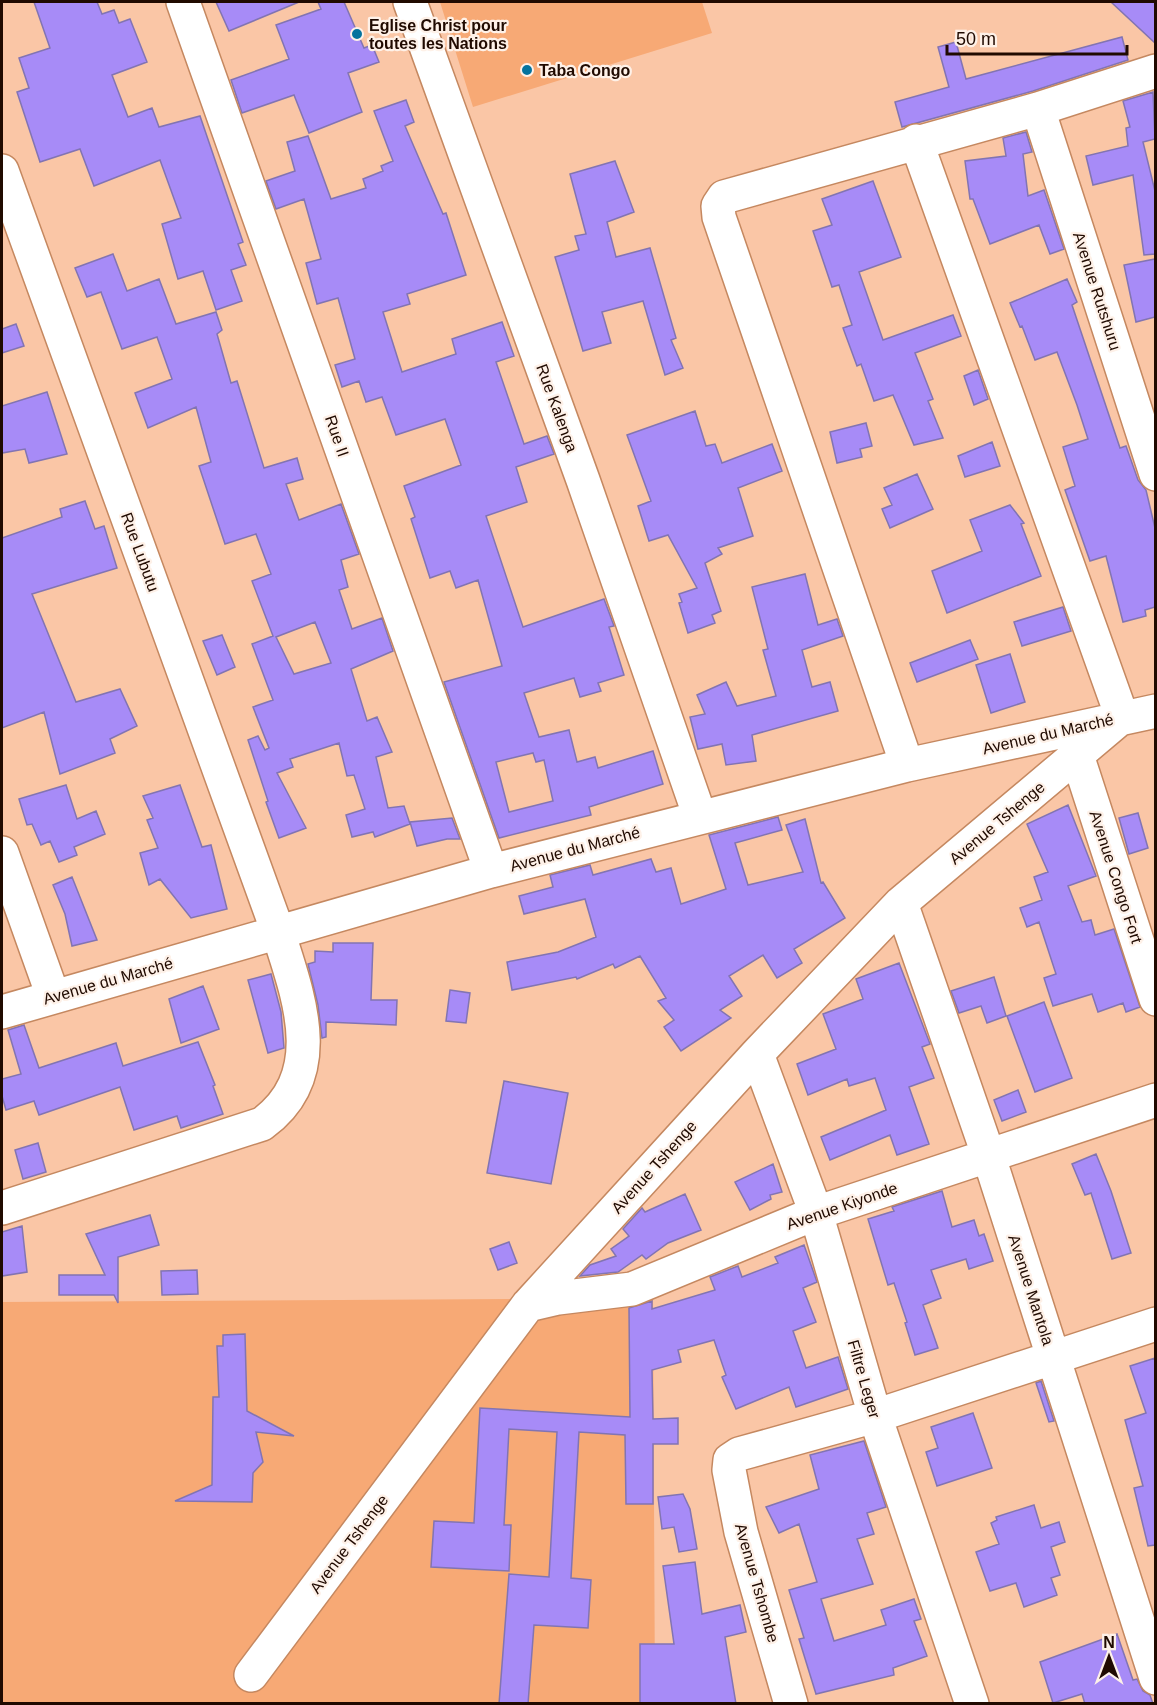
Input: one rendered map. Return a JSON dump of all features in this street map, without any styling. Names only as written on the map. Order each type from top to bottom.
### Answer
[{"type":"street","name":"Rue II","points":[[183,2],[490,871]]},
{"type":"street","name":"Rue Kalenga","points":[[410,2],[583,480],[699,817]]},
{"type":"street","points":[[907,765],[719,217],[718,206],[724,197],[915,141],[1038,109],[1155,71]]},
{"type":"street","name":"Avenue Rutshuru","points":[[1038,109],[1155,474]]},
{"type":"street","points":[[915,141],[1122,717]]},
{"type":"street","name":"Rue Lubutu","points":[[2,171],[278,932],[297,992],[305,1048],[291,1094],[280,1111],[262,1124],[2,1208]]},
{"type":"street","name":"Avenue du Marché","points":[[2,1012],[490,871],[907,765],[1155,711]]},
{"type":"street","name":"Avenue Tshenge","points":[[251,1675],[528,1305],[757,1054],[901,903],[1122,717]]},
{"type":"street","name":"Avenue Congo Fort","points":[[1077,755],[1155,999]]},
{"type":"street","points":[[2,853],[53,996]]},
{"type":"street","name":"Avenue Mantola","points":[[901,903],[988,1157],[1155,1678]]},
{"type":"street","name":"Filtre Leger","points":[[757,1054],[816,1213],[875,1416],[972,1704]]},
{"type":"street","name":"Avenue Kiyonde","points":[[528,1305],[558,1298],[632,1289],[816,1213],[1155,1100]]},
{"type":"street","points":[[875,1416],[1155,1324]]},
{"type":"street","name":"Avenue Tshombe","points":[[791,1704],[741,1532],[729,1470],[730,1460],[739,1454],[875,1416]]},
{"type":"shaded area","name":"Taba Congo","points":[[440,2],[702,2],[712,33],[473,107]]},
{"type":"shaded area","points":[[653,1298],[655,1703],[2,1703],[2,1302]]},
{"type":"building","points":[[34,2],[97,2],[102,14],[114,10],[119,23],[130,19],[147,62],[112,75],[128,117],[152,108],[159,127],[200,116],[243,242],[238,244],[246,265],[231,270],[242,301],[216,310],[203,271],[178,279],[162,224],[181,218],[160,160],[94,186],[80,149],[40,162],[17,92],[29,88],[19,58],[50,48]]},
{"type":"building","points":[[216,2],[299,2],[229,31]]},
{"type":"building","points":[[318,2],[344,2],[364,48],[372,45],[379,62],[348,73],[362,112],[309,133],[294,95],[242,113],[231,80],[289,59],[276,25],[321,9]]},
{"type":"building","points":[[1111,2],[1155,2],[1155,43]]},
{"type":"building","points":[[1122,37],[1128,60],[1033,91],[902,127],[895,102],[949,87],[938,47],[956,42],[966,79]]},
{"type":"building","points":[[1153,92],[1155,139],[1143,142],[1155,191],[1155,254],[1144,255],[1133,175],[1093,185],[1086,156],[1128,146],[1126,128],[1130,127],[1123,101]]},
{"type":"building","points":[[406,100],[414,122],[405,126],[443,214],[446,213],[466,275],[407,294],[410,304],[383,312],[402,372],[456,354],[452,339],[502,322],[514,356],[496,362],[524,444],[547,436],[554,454],[516,467],[527,502],[486,516],[523,627],[604,599],[614,626],[609,627],[624,675],[598,683],[601,691],[580,697],[574,678],[524,693],[539,737],[569,730],[577,762],[595,757],[598,768],[653,751],[663,784],[589,807],[591,815],[499,838],[444,682],[502,666],[478,580],[456,588],[450,571],[430,578],[411,519],[415,517],[404,486],[461,465],[445,419],[396,435],[382,397],[366,402],[359,381],[342,387],[335,365],[355,359],[338,298],[317,304],[306,263],[321,259],[304,199],[276,209],[266,181],[295,171],[287,142],[308,136],[331,199],[366,188],[363,179],[383,171],[381,166],[393,161],[374,111]],"holes":[[[533,753],[536,762],[544,760],[553,801],[509,812],[496,762]]]},
{"type":"building","points":[[1026,132],[1032,152],[1023,154],[1028,196],[1044,190],[1064,249],[1050,254],[1039,225],[990,244],[973,199],[970,199],[965,161],[1006,156],[1003,138]]},
{"type":"building","points":[[615,161],[634,212],[607,222],[616,257],[650,248],[676,338],[671,340],[683,368],[665,375],[643,301],[602,312],[611,343],[583,351],[555,257],[579,250],[575,236],[586,234],[570,174]]},
{"type":"building","points":[[873,181],[901,257],[859,272],[883,340],[953,315],[961,336],[915,353],[933,399],[928,401],[943,438],[914,445],[893,395],[874,401],[861,364],[857,366],[843,328],[852,325],[839,285],[832,287],[813,231],[832,225],[822,199]]},
{"type":"building","points":[[113,254],[127,291],[159,279],[176,324],[216,312],[222,330],[217,334],[231,383],[237,381],[264,468],[297,458],[303,479],[286,484],[299,520],[341,504],[359,554],[341,560],[348,587],[339,590],[352,629],[382,618],[393,651],[351,669],[367,721],[377,717],[392,752],[376,757],[388,808],[404,806],[410,824],[375,837],[373,832],[352,837],[346,815],[365,809],[354,775],[347,776],[339,743],[290,759],[293,767],[277,773],[306,828],[279,838],[248,740],[258,736],[265,750],[269,748],[253,707],[273,700],[252,644],[273,636],[252,581],[271,574],[256,534],[225,544],[199,466],[211,462],[196,407],[148,428],[135,393],[172,379],[157,337],[122,349],[101,292],[87,297],[75,268]],"holes":[[[315,622],[331,663],[294,674],[276,637]]]},
{"type":"building","points":[[1155,259],[1155,317],[1136,322],[1124,265]]},
{"type":"building","points":[[1067,279],[1077,302],[1072,305],[1120,448],[1126,446],[1138,480],[1146,490],[1155,528],[1155,607],[1145,610],[1146,616],[1123,622],[1106,556],[1090,561],[1065,490],[1075,486],[1063,447],[1088,439],[1077,405],[1057,352],[1035,360],[1010,303]]},
{"type":"building","points":[[16,324],[24,346],[2,353],[2,329]]},
{"type":"building","points":[[978,370],[988,399],[974,405],[964,376]]},
{"type":"building","points":[[47,392],[67,454],[29,463],[25,449],[2,453],[2,406]]},
{"type":"building","points":[[695,411],[706,446],[715,444],[722,463],[772,444],[782,471],[738,488],[753,536],[718,548],[722,554],[705,563],[721,611],[712,615],[715,623],[688,633],[679,603],[682,602],[679,594],[697,588],[668,535],[649,541],[638,506],[651,501],[627,435]]},
{"type":"building","points":[[866,423],[872,446],[860,449],[862,457],[837,463],[830,432]]},
{"type":"building","points":[[992,442],[1000,466],[965,477],[958,456]]},
{"type":"building","points":[[917,474],[933,509],[890,528],[882,509],[892,505],[884,488]]},
{"type":"building","points":[[85,501],[95,529],[104,526],[117,568],[32,594],[76,702],[120,689],[137,726],[110,739],[115,753],[60,774],[44,712],[2,728],[2,538],[62,517],[60,509]]},
{"type":"building","points":[[1010,505],[1024,523],[1021,524],[1041,576],[947,613],[932,571],[982,551],[970,520]]},
{"type":"building","points":[[805,574],[818,625],[837,619],[843,636],[802,650],[812,687],[830,682],[838,711],[752,735],[756,761],[726,765],[722,744],[698,749],[690,717],[705,714],[697,695],[726,682],[737,706],[776,696],[763,650],[768,649],[752,587]]},
{"type":"building","points":[[1063,607],[1071,631],[1022,646],[1014,622]]},
{"type":"building","points":[[222,635],[235,667],[217,675],[203,641]]},
{"type":"building","points":[[970,640],[978,659],[917,682],[910,663]]},
{"type":"building","points":[[1010,654],[1025,702],[991,713],[976,665]]},
{"type":"building","points":[[66,785],[77,819],[96,811],[105,834],[74,847],[77,855],[59,862],[50,841],[41,845],[32,824],[27,825],[19,799]]},
{"type":"building","points":[[180,785],[202,847],[211,845],[227,909],[191,918],[160,879],[149,885],[140,853],[158,848],[147,820],[153,818],[143,796]]},
{"type":"building","points":[[1068,805],[1096,876],[1068,886],[1082,922],[1091,920],[1095,935],[1114,929],[1140,1007],[1126,1012],[1123,1003],[1098,1012],[1092,994],[1053,1006],[1044,978],[1056,974],[1039,922],[1027,927],[1020,908],[1042,900],[1034,877],[1048,872],[1027,824]]},
{"type":"building","points":[[1138,813],[1148,848],[1129,854],[1119,818]]},
{"type":"building","points":[[778,817],[782,830],[735,843],[748,885],[803,872],[786,825],[805,819],[821,883],[823,882],[845,918],[794,949],[802,963],[777,978],[763,955],[729,976],[742,996],[720,1010],[731,1018],[681,1051],[664,1027],[674,1020],[658,1001],[666,998],[640,956],[615,968],[613,964],[577,979],[576,977],[512,990],[507,962],[558,952],[596,937],[585,899],[524,914],[519,896],[553,887],[550,875],[590,865],[593,875],[651,859],[656,872],[671,868],[681,904],[726,889],[709,835]]},
{"type":"building","points":[[452,818],[460,839],[447,839],[417,846],[410,822]]},
{"type":"building","points":[[72,877],[97,940],[72,946],[65,914],[53,885]]},
{"type":"building","points":[[333,943],[373,943],[371,1000],[397,1000],[396,1025],[326,1022],[326,1037],[322,1038],[318,1005],[308,964],[315,962],[315,951],[333,952]]},
{"type":"building","points":[[899,963],[930,1044],[922,1047],[934,1078],[909,1087],[929,1144],[897,1155],[890,1135],[830,1160],[821,1137],[886,1110],[875,1078],[849,1086],[847,1079],[808,1095],[797,1064],[836,1049],[823,1014],[863,999],[856,979]]},
{"type":"building","points":[[271,974],[281,1012],[284,1048],[268,1053],[248,980]]},
{"type":"building","points":[[994,977],[1006,1016],[987,1023],[981,1006],[959,1013],[951,991]]},
{"type":"building","points":[[203,986],[219,1029],[181,1043],[169,999]]},
{"type":"building","points":[[450,990],[470,993],[466,1023],[446,1021]]},
{"type":"building","points":[[1044,1002],[1072,1078],[1035,1092],[1007,1016]]},
{"type":"building","points":[[24,1025],[39,1068],[116,1043],[123,1066],[198,1042],[215,1085],[213,1086],[223,1114],[181,1128],[177,1116],[134,1130],[120,1087],[39,1115],[34,1101],[6,1110],[2,1096],[2,1079],[21,1074],[8,1030]]},
{"type":"building","points":[[504,1081],[568,1093],[551,1184],[487,1173]]},
{"type":"building","points":[[1018,1090],[1026,1112],[1002,1121],[994,1100]]},
{"type":"building","points":[[38,1143],[46,1172],[23,1179],[15,1150]]},
{"type":"building","points":[[1096,1154],[1111,1191],[1131,1253],[1112,1259],[1091,1193],[1085,1195],[1072,1164]]},
{"type":"building","points":[[773,1164],[782,1192],[770,1195],[771,1199],[750,1210],[735,1182]]},
{"type":"building","points":[[942,1191],[952,1227],[974,1220],[979,1236],[984,1234],[993,1261],[969,1269],[966,1259],[931,1270],[941,1298],[923,1305],[938,1348],[915,1355],[894,1283],[888,1285],[868,1219],[894,1211],[892,1207]]},
{"type":"building","points":[[685,1194],[701,1230],[668,1243],[646,1259],[642,1255],[618,1272],[580,1276],[590,1265],[616,1256],[611,1249],[629,1236],[623,1229],[642,1208],[645,1212]]},
{"type":"building","points":[[150,1215],[159,1245],[118,1257],[118,1303],[114,1295],[59,1295],[59,1275],[105,1275],[86,1234]]},
{"type":"building","points":[[22,1226],[27,1272],[2,1276],[2,1232]]},
{"type":"building","points":[[509,1242],[517,1263],[498,1270],[490,1249]]},
{"type":"building","points":[[804,1245],[817,1282],[803,1288],[816,1322],[793,1331],[806,1368],[838,1357],[848,1389],[796,1407],[789,1387],[736,1409],[722,1377],[726,1375],[714,1340],[678,1350],[681,1362],[652,1370],[653,1419],[678,1418],[678,1444],[653,1444],[653,1504],[626,1504],[625,1435],[579,1432],[571,1578],[591,1580],[588,1628],[534,1625],[528,1704],[499,1704],[509,1574],[549,1577],[557,1432],[509,1429],[504,1525],[511,1525],[509,1571],[431,1567],[434,1521],[474,1523],[480,1408],[630,1417],[629,1308],[652,1301],[652,1309],[715,1290],[710,1277],[738,1266],[742,1277],[778,1263],[775,1257]]},
{"type":"building","points":[[197,1270],[198,1294],[162,1295],[161,1271]]},
{"type":"building","points":[[245,1334],[247,1411],[294,1436],[256,1432],[263,1462],[253,1473],[252,1502],[175,1501],[212,1485],[213,1397],[219,1397],[217,1346],[223,1346],[223,1335]]},
{"type":"building","points":[[1155,1358],[1155,1545],[1148,1546],[1134,1488],[1143,1486],[1125,1420],[1146,1413],[1130,1366]]},
{"type":"building","points":[[1041,1381],[1054,1421],[1049,1422],[1036,1383]]},
{"type":"building","points":[[973,1413],[992,1468],[937,1486],[926,1452],[938,1448],[931,1427]]},
{"type":"building","points":[[864,1441],[886,1507],[867,1513],[874,1534],[857,1539],[873,1584],[821,1599],[834,1641],[886,1625],[881,1610],[914,1599],[921,1619],[914,1621],[927,1656],[893,1668],[894,1675],[816,1694],[799,1639],[804,1638],[789,1590],[817,1582],[799,1524],[779,1533],[766,1507],[819,1489],[810,1455]]},
{"type":"building","points":[[683,1494],[690,1509],[697,1549],[679,1552],[674,1527],[662,1529],[658,1497]]},
{"type":"building","points":[[1034,1505],[1041,1528],[1059,1522],[1065,1542],[1051,1547],[1060,1575],[1051,1578],[1057,1595],[1024,1607],[1016,1583],[990,1591],[976,1552],[999,1544],[991,1523],[997,1520],[996,1517]]},
{"type":"building","points":[[695,1562],[702,1614],[740,1605],[746,1632],[725,1637],[736,1704],[640,1704],[640,1644],[674,1644],[663,1566]]},
{"type":"building","points":[[1117,1634],[1133,1680],[1137,1679],[1143,1691],[1150,1695],[1153,1704],[1085,1704],[1082,1694],[1053,1703],[1040,1662]]},
{"type":"place","name":"Eglise Christ pour toutes les Nations","points":[[357,34]]},
{"type":"place","name":"Taba Congo","points":[[527,70]]}]
